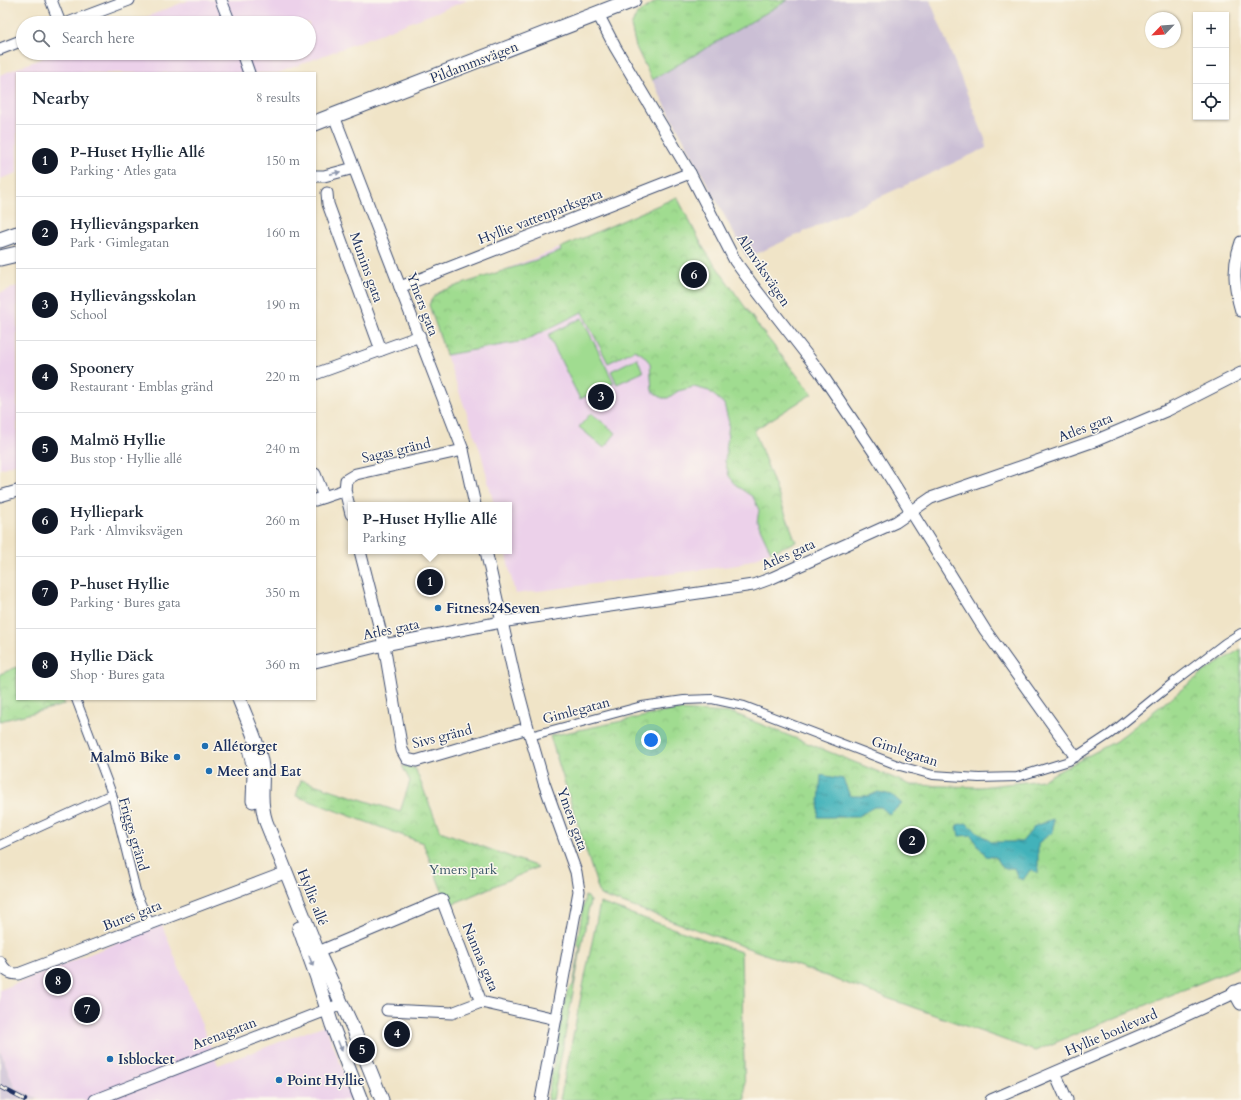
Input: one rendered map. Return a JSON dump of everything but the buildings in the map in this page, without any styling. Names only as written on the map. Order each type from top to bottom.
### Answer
[{"type":"main road","name":"Pildammsvägen","points":[[316,123],[633,0]]},
{"type":"main road","points":[[0,240],[16,234]]},
{"type":"main road","points":[[0,258],[16,254]]},
{"type":"street","points":[[51,0],[57,16]]},
{"type":"street","points":[[87,16],[129,0]]},
{"type":"street","points":[[221,0],[227,16]]},
{"type":"street","name":"Almviksvägen","points":[[598,14],[615,47],[690,173],[735,261],[820,372],[912,511],[985,630],[1075,756]]},
{"type":"street","points":[[0,49],[16,43]]},
{"type":"street","points":[[244,60],[249,72]]},
{"type":"street","name":"Ymers gata","points":[[334,116],[463,450],[475,502]]},
{"type":"street","points":[[316,176],[324,176],[354,168]]},
{"type":"street","name":"Hyllie vattenparksgata","points":[[400,287],[690,173]]},
{"type":"street","name":"Munins gata","points":[[327,193],[328,204],[381,350]]},
{"type":"street","points":[[1241,242],[1236,258],[1234,278],[1241,311]]},
{"type":"street","points":[[316,374],[420,336]]},
{"type":"street","name":"Atles gata","points":[[316,662],[384,645],[501,622],[753,585],[772,578],[896,522],[931,498],[1097,440],[1168,410],[1241,373]]},
{"type":"street","name":"Sagas gränd","points":[[345,490],[346,480],[356,474],[463,450]]},
{"type":"street","points":[[316,480],[319,499],[345,490],[348,502]]},
{"type":"street","points":[[0,496],[16,492]]},
{"type":"street","points":[[361,554],[384,645]]},
{"type":"street","name":"Ymers gata","points":[[487,554],[501,622],[529,732],[544,783],[576,872],[579,891],[541,1100]]},
{"type":"street","name":"Gimlegatan","points":[[529,732],[642,706],[684,700],[712,699],[744,706],[900,766],[933,775],[979,778],[1017,777],[1069,761],[1110,734],[1174,682],[1225,643],[1241,633]]},
{"type":"street","name":"Sivs gränd","points":[[384,645],[402,750],[407,759],[416,760],[529,732]]},
{"type":"street","points":[[76,700],[112,794]]},
{"type":"street","name":"Hyllie allé","points":[[230,700],[252,760],[254,774],[254,810],[287,894],[332,1025],[361,1100]]},
{"type":"street","name":"Hyllie allé","points":[[239,700],[258,748],[262,766],[262,808],[266,822],[318,952],[362,1050],[382,1100]]},
{"type":"street","name":"Friggs gränd","points":[[0,845],[112,794],[137,895],[150,924]]},
{"type":"street","name":"Bures gata","points":[[0,962],[6,971],[11,974],[18,974],[279,875]]},
{"type":"street","name":"Nannas gata","points":[[318,952],[442,900],[481,1002],[556,1019]]},
{"type":"street","name":"Hyllie boulevard","points":[[991,1100],[1239,995]]},
{"type":"street","points":[[387,1010],[452,1013],[481,1002]]},
{"type":"street","name":"Arenagatan","points":[[96,1100],[342,1004]]},
{"type":"street","points":[[1055,1073],[1067,1100]]},
{"type":"shaded area","points":[[189,0],[468,0],[316,58],[316,16],[149,16]]},
{"type":"shaded area","points":[[788,0],[930,0],[985,139],[986,148],[747,258],[652,80]]},
{"type":"shaded area","points":[[38,60],[312,60],[281,72],[16,72],[16,173],[0,179],[0,75]]},
{"type":"shaded area","points":[[560,248],[578,282],[729,364],[796,542],[738,565],[515,594],[506,554],[512,554],[512,502],[493,502],[481,453],[436,327],[437,296]]},
{"type":"shaded area","points":[[16,286],[16,463],[0,469],[0,293]]},
{"type":"shaded area","points":[[162,925],[218,1065],[325,1025],[355,1100],[38,1100],[40,1099],[15,1088],[0,1050],[0,990]]},
{"type":"shaded area","points":[[0,1050],[15,1088],[40,1099],[0,1100]]},
{"type":"green space","points":[[658,0],[788,0],[652,80],[636,47],[631,26],[637,14]]},
{"type":"green space","points":[[677,197],[704,249],[762,331],[812,394],[754,430],[796,542],[771,552],[757,522],[759,510],[753,497],[738,487],[729,476],[725,461],[729,423],[724,404],[709,391],[694,387],[678,391],[668,398],[662,398],[652,391],[650,363],[643,355],[635,350],[608,363],[582,312],[524,341],[446,355],[429,305],[435,296],[444,290],[561,251],[560,248]]},
{"type":"green space","points":[[582,318],[614,383],[580,399],[548,335]]},
{"type":"green space","points":[[637,358],[643,372],[617,384],[611,371]]},
{"type":"green space","points":[[591,413],[616,433],[604,448],[579,427]]},
{"type":"green space","points":[[1241,649],[1241,966],[1035,1051],[600,895],[550,736],[675,710],[733,713],[911,785],[980,787],[1042,780],[1116,741],[1205,671]]},
{"type":"green space","points":[[16,667],[16,700],[62,700],[64,705],[0,721],[0,674]]},
{"type":"green space","name":"Ymers park","points":[[402,766],[415,768],[440,831],[538,867],[448,906],[423,843],[296,796],[301,780],[400,812],[410,781]]},
{"type":"green space","points":[[585,896],[588,897],[590,901],[553,1100],[547,1100],[567,991],[573,985],[580,949],[577,942]]},
{"type":"green space","points":[[600,903],[741,952],[745,1100],[560,1100]]},
{"type":"water","points":[[821,775],[843,779],[850,796],[869,796],[878,792],[892,795],[902,804],[889,814],[881,807],[874,807],[856,817],[818,817]]},
{"type":"water","points":[[1053,819],[1053,832],[1038,843],[1038,873],[1030,870],[1023,880],[1018,878],[1014,868],[1003,868],[996,857],[986,856],[971,835],[959,836],[957,825],[966,823],[991,842],[1022,842],[1035,826]]},
{"type":"railway","points":[[0,1087],[25,1100]]},
{"type":"place","name":"Hylliepark","points":[[694,275]]},
{"type":"place","name":"Hyllievångsskolan","points":[[601,397]]},
{"type":"place","name":"P-Huset Hyllie Allé","points":[[430,582]]},
{"type":"place","name":"Fitness24Seven","points":[[438,608]]},
{"type":"place","name":"Allétorget","points":[[205,746]]},
{"type":"place","name":"Malmö Bike","points":[[177,757]]},
{"type":"place","name":"Meet and Eat","points":[[209,771]]},
{"type":"place","name":"Hyllievångsparken","points":[[912,841]]},
{"type":"place","name":"Hyllie Däck","points":[[58,981]]},
{"type":"place","name":"P-huset Hyllie","points":[[87,1010]]},
{"type":"place","name":"Spoonery","points":[[397,1034]]},
{"type":"place","name":"Malmö Hyllie","points":[[362,1050]]},
{"type":"place","name":"Isblocket","points":[[110,1059]]},
{"type":"place","name":"Point Hyllie","points":[[279,1080]]}]
